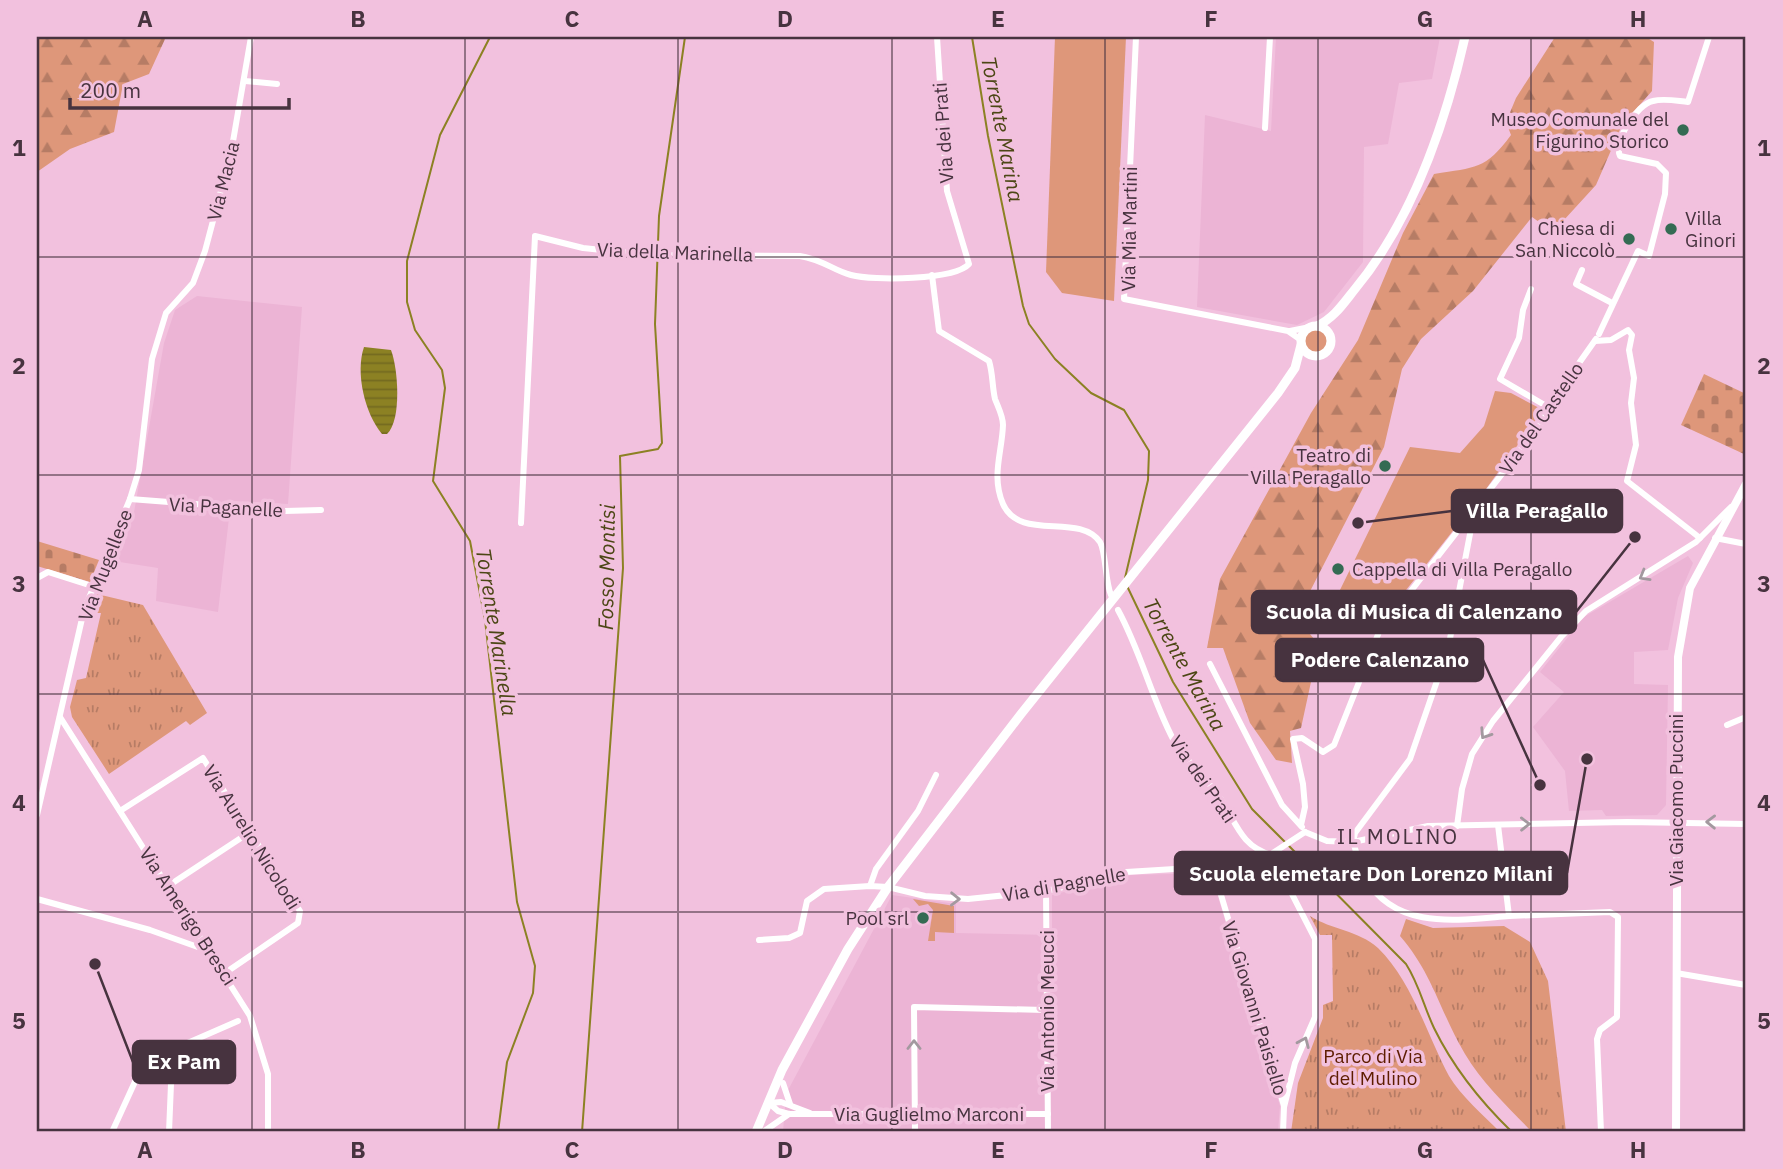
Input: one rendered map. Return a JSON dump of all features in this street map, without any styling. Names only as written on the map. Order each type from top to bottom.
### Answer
[{"type":"main road","points":[[1295,368],[1303,332],[1333,316],[1370,271],[1418,183],[1440,128],[1465,37]]},
{"type":"main road","points":[[762,1132],[797,1045],[848,949],[888,887],[1295,368],[1326,352],[1333,316]]},
{"type":"main road","points":[[1314,327],[1325,330],[1330,337]]},
{"type":"main road","points":[[1301,343],[1306,353],[1314,356]]},
{"type":"main road","points":[[757,1132],[783,1083],[797,1045]]},
{"type":"street","name":"Via Macia","points":[[166,313],[193,283],[205,251],[231,153],[251,37]]},
{"type":"street","name":"Via dei Prati","points":[[932,275],[963,271],[969,264],[947,191],[937,37]]},
{"type":"street","name":"Via Mia Martini","points":[[1136,37],[1124,299],[1288,331],[1314,327]]},
{"type":"street","points":[[1265,128],[1270,37]]},
{"type":"street","name":"Via del Castello","points":[[1353,842],[1355,833],[1410,759],[1448,649],[1474,511],[1540,425],[1548,407],[1597,338],[1612,303],[1621,292],[1637,251],[1649,256],[1665,194],[1666,173],[1657,164],[1620,156],[1619,145],[1638,110],[1646,103],[1661,100],[1688,102],[1709,37]]},
{"type":"street","points":[[245,80],[277,84]]},
{"type":"street","name":"Via della Marinella","points":[[521,523],[535,236],[583,248],[649,255],[800,256],[823,260],[842,272],[861,277],[932,275]]},
{"type":"street","points":[[1582,270],[1576,284],[1612,303]]},
{"type":"street","points":[[932,275],[939,331],[989,361],[995,397],[1003,421],[996,460],[1003,505],[1010,514],[1025,523],[1082,531],[1094,536],[1102,547],[1105,579],[1111,595]]},
{"type":"street","points":[[1531,289],[1523,310],[1519,338],[1500,379],[1548,407]]},
{"type":"street","name":"Via Mugellese","points":[[37,816],[92,586],[130,499],[139,470],[152,359],[166,313]]},
{"type":"street","points":[[1597,338],[1611,340],[1628,330],[1632,335],[1629,350],[1634,378],[1631,403],[1636,445],[1627,481],[1700,538]]},
{"type":"street","name":"Via Mia Martini","points":[[1288,331],[1301,343]]},
{"type":"street","name":"Via Giacomo Puccini","points":[[1676,1132],[1679,646],[1690,588],[1731,507],[1746,484]]},
{"type":"street","name":"Via Paganelle","points":[[130,499],[285,511],[321,510]]},
{"type":"street","points":[[1457,826],[1462,789],[1472,754],[1493,721],[1561,637],[1586,611],[1668,562],[1700,538],[1731,507]]},
{"type":"street","points":[[1302,831],[1305,807],[1303,784],[1293,739],[1302,738],[1323,752],[1334,745],[1379,632],[1474,511]]},
{"type":"street","points":[[1715,538],[1746,544]]},
{"type":"street","points":[[37,578],[48,572],[92,586]]},
{"type":"street","name":"Via dei Prati","points":[[1118,610],[1140,653],[1160,714],[1174,743],[1219,796],[1245,842],[1257,851],[1274,853]]},
{"type":"street","points":[[1210,664],[1283,805],[1302,831],[1327,841],[1353,842],[1428,826],[1676,822],[1746,824]]},
{"type":"street","points":[[1727,725],[1746,717],[1746,705]]},
{"type":"street","name":"Via Amerigo Bresci","points":[[60,718],[250,1016],[263,1054],[269,1089],[268,1132]]},
{"type":"street","name":"Via Aurelio Nicolodi","points":[[120,811],[203,758],[300,911],[301,918],[298,923],[225,973]]},
{"type":"street","points":[[870,886],[876,869],[918,811],[936,775]]},
{"type":"street","points":[[1498,825],[1509,916]]},
{"type":"street","name":"Via di Pagnelle","points":[[759,940],[789,938],[800,933],[807,901],[824,889],[888,887],[925,897],[955,900],[1046,891],[1126,872],[1256,864],[1302,831]]},
{"type":"street","points":[[168,886],[250,832]]},
{"type":"street","points":[[1353,842],[1366,878],[1385,900],[1407,915],[1439,921],[1610,912],[1618,917],[1617,1017],[1600,1030],[1597,1039],[1601,1132]]},
{"type":"street","points":[[1274,853],[1315,939],[1315,1017],[1295,1063],[1284,1107],[1283,1132]]},
{"type":"street","name":"Via Giovanni Paisiello","points":[[1213,868],[1284,1107]]},
{"type":"street","name":"Via Antonio Meucci","points":[[1046,891],[1048,1132]]},
{"type":"street","points":[[37,899],[150,930],[210,951]]},
{"type":"street","points":[[1676,973],[1746,985]]},
{"type":"street","points":[[915,1132],[914,1007],[1045,1010]]},
{"type":"street","points":[[112,1132],[144,1062],[238,1021]]},
{"type":"street","points":[[162,1055],[171,1084],[169,1132]]},
{"type":"street","points":[[783,1083],[792,1106]]},
{"type":"street","name":"Via Guglielmo Marconi","points":[[772,1104],[792,1106],[810,1113]]},
{"type":"street","name":"Via Guglielmo Marconi","points":[[772,1104],[789,1114],[1048,1114]]},
{"type":"street","points":[[762,1132],[789,1114]]},
{"type":"shaded area","points":[[1276,37],[1440,37],[1432,79],[1399,83],[1388,144],[1364,147],[1363,262],[1324,312],[1297,325],[1197,307],[1205,115],[1271,131]]},
{"type":"shaded area","points":[[197,296],[302,307],[288,504],[231,501],[218,612],[156,601],[158,568],[107,560],[133,518],[164,343],[175,310]]},
{"type":"shaded area","points":[[364,347],[391,350],[397,381],[397,406],[392,427],[387,434],[382,434],[376,426],[366,405],[361,381],[361,357]]},
{"type":"shaded area","points":[[1688,556],[1693,563],[1678,598],[1668,650],[1634,652],[1634,684],[1668,685],[1666,805],[1657,815],[1606,816],[1602,810],[1569,811],[1565,771],[1533,727],[1564,692],[1540,672],[1584,617]]},
{"type":"shaded area","points":[[1211,873],[1280,1106],[1278,1132],[783,1132],[786,1094],[892,895],[956,904],[956,933],[1052,935],[1052,895],[1131,875]]},
{"type":"green space","points":[[37,37],[166,37],[149,74],[123,84],[114,132],[70,149],[37,172]]},
{"type":"green space","points":[[1055,37],[1126,37],[1114,301],[1062,293],[1046,272]]},
{"type":"green space","points":[[1555,37],[1646,37],[1654,42],[1652,91],[1622,125],[1596,185],[1553,232],[1532,217],[1473,291],[1421,339],[1402,369],[1384,447],[1303,605],[1305,628],[1319,645],[1301,728],[1290,731],[1292,763],[1276,760],[1250,723],[1223,648],[1207,648],[1220,579],[1311,413],[1358,340],[1403,233],[1434,174],[1478,165],[1502,146],[1511,135],[1506,122],[1516,98]]},
{"type":"green space","points":[[1316,329],[1324,333],[1328,341],[1324,349],[1316,353],[1308,349],[1304,341],[1308,333]]},
{"type":"green space","points":[[1704,374],[1746,394],[1744,454],[1681,425]]},
{"type":"green space","points":[[1495,391],[1511,393],[1543,410],[1486,489],[1380,623],[1359,623],[1342,613],[1339,592],[1410,447],[1460,453],[1484,426]]},
{"type":"green space","points":[[37,541],[99,560],[90,582],[37,566]]},
{"type":"green space","points":[[97,594],[143,605],[207,713],[190,725],[186,721],[109,774],[72,717],[70,707],[77,680],[86,678],[101,613],[93,613]]},
{"type":"green space","points":[[913,899],[954,906],[954,933],[935,932],[935,941],[928,941],[933,910],[928,904],[919,906]]},
{"type":"green space","name":"Parco di Via del Mulino","points":[[1310,916],[1362,937],[1390,961],[1410,992],[1449,1076],[1466,1098],[1500,1132],[1291,1132],[1298,1083],[1323,1018],[1323,1005],[1333,1001],[1332,935],[1320,935]]},
{"type":"green space","points":[[1406,919],[1433,928],[1504,926],[1530,942],[1548,981],[1566,1132],[1532,1132],[1479,1075],[1456,1038],[1421,965],[1400,936]]},
{"type":"waterway","name":"Torrente Marinella","points":[[490,37],[440,135],[407,261],[407,302],[415,330],[442,370],[445,388],[433,481],[470,541],[485,620],[517,902],[535,966],[533,993],[507,1062],[498,1132]]},
{"type":"waterway","name":"Fosso Montisi","points":[[582,1132],[623,568],[620,456],[658,449],[662,443],[655,324],[659,216],[685,37]]},
{"type":"waterway","name":"Torrente Marina","points":[[972,37],[988,136],[1029,324],[1055,359],[1091,393],[1124,410],[1149,451],[1148,480],[1125,578]]},
{"type":"waterway","name":"Torrente Marina","points":[[1127,586],[1173,682],[1252,809],[1285,842]]},
{"type":"waterway","name":"Torrente Marina","points":[[1289,846],[1406,964],[1450,1057],[1479,1096],[1512,1132]]},
{"type":"place","name":"Museo Comunale del Figurino Storico","points":[[1683,130]]},
{"type":"place","name":"Villa Ginori","points":[[1671,229]]},
{"type":"place","name":"Chiesa di San Niccolò","points":[[1629,239]]},
{"type":"place","name":"Teatro di Villa Peragallo","points":[[1385,466]]},
{"type":"place","name":"Villa Peragallo","points":[[1358,523]]},
{"type":"place","name":"Scuola di Musica di Calenzano","points":[[1635,537]]},
{"type":"place","name":"Cappella di Villa Peragallo","points":[[1338,569]]},
{"type":"place","name":"Scuola elemetare Don Lorenzo Milani","points":[[1587,759]]},
{"type":"place","name":"Podere Calenzano","points":[[1540,785]]},
{"type":"place","name":"Pool srl","points":[[923,918]]},
{"type":"place","name":"Ex Pam","points":[[95,964]]},
{"type":"district","name":"IL MOLINO","points":[[1398,836]]}]
